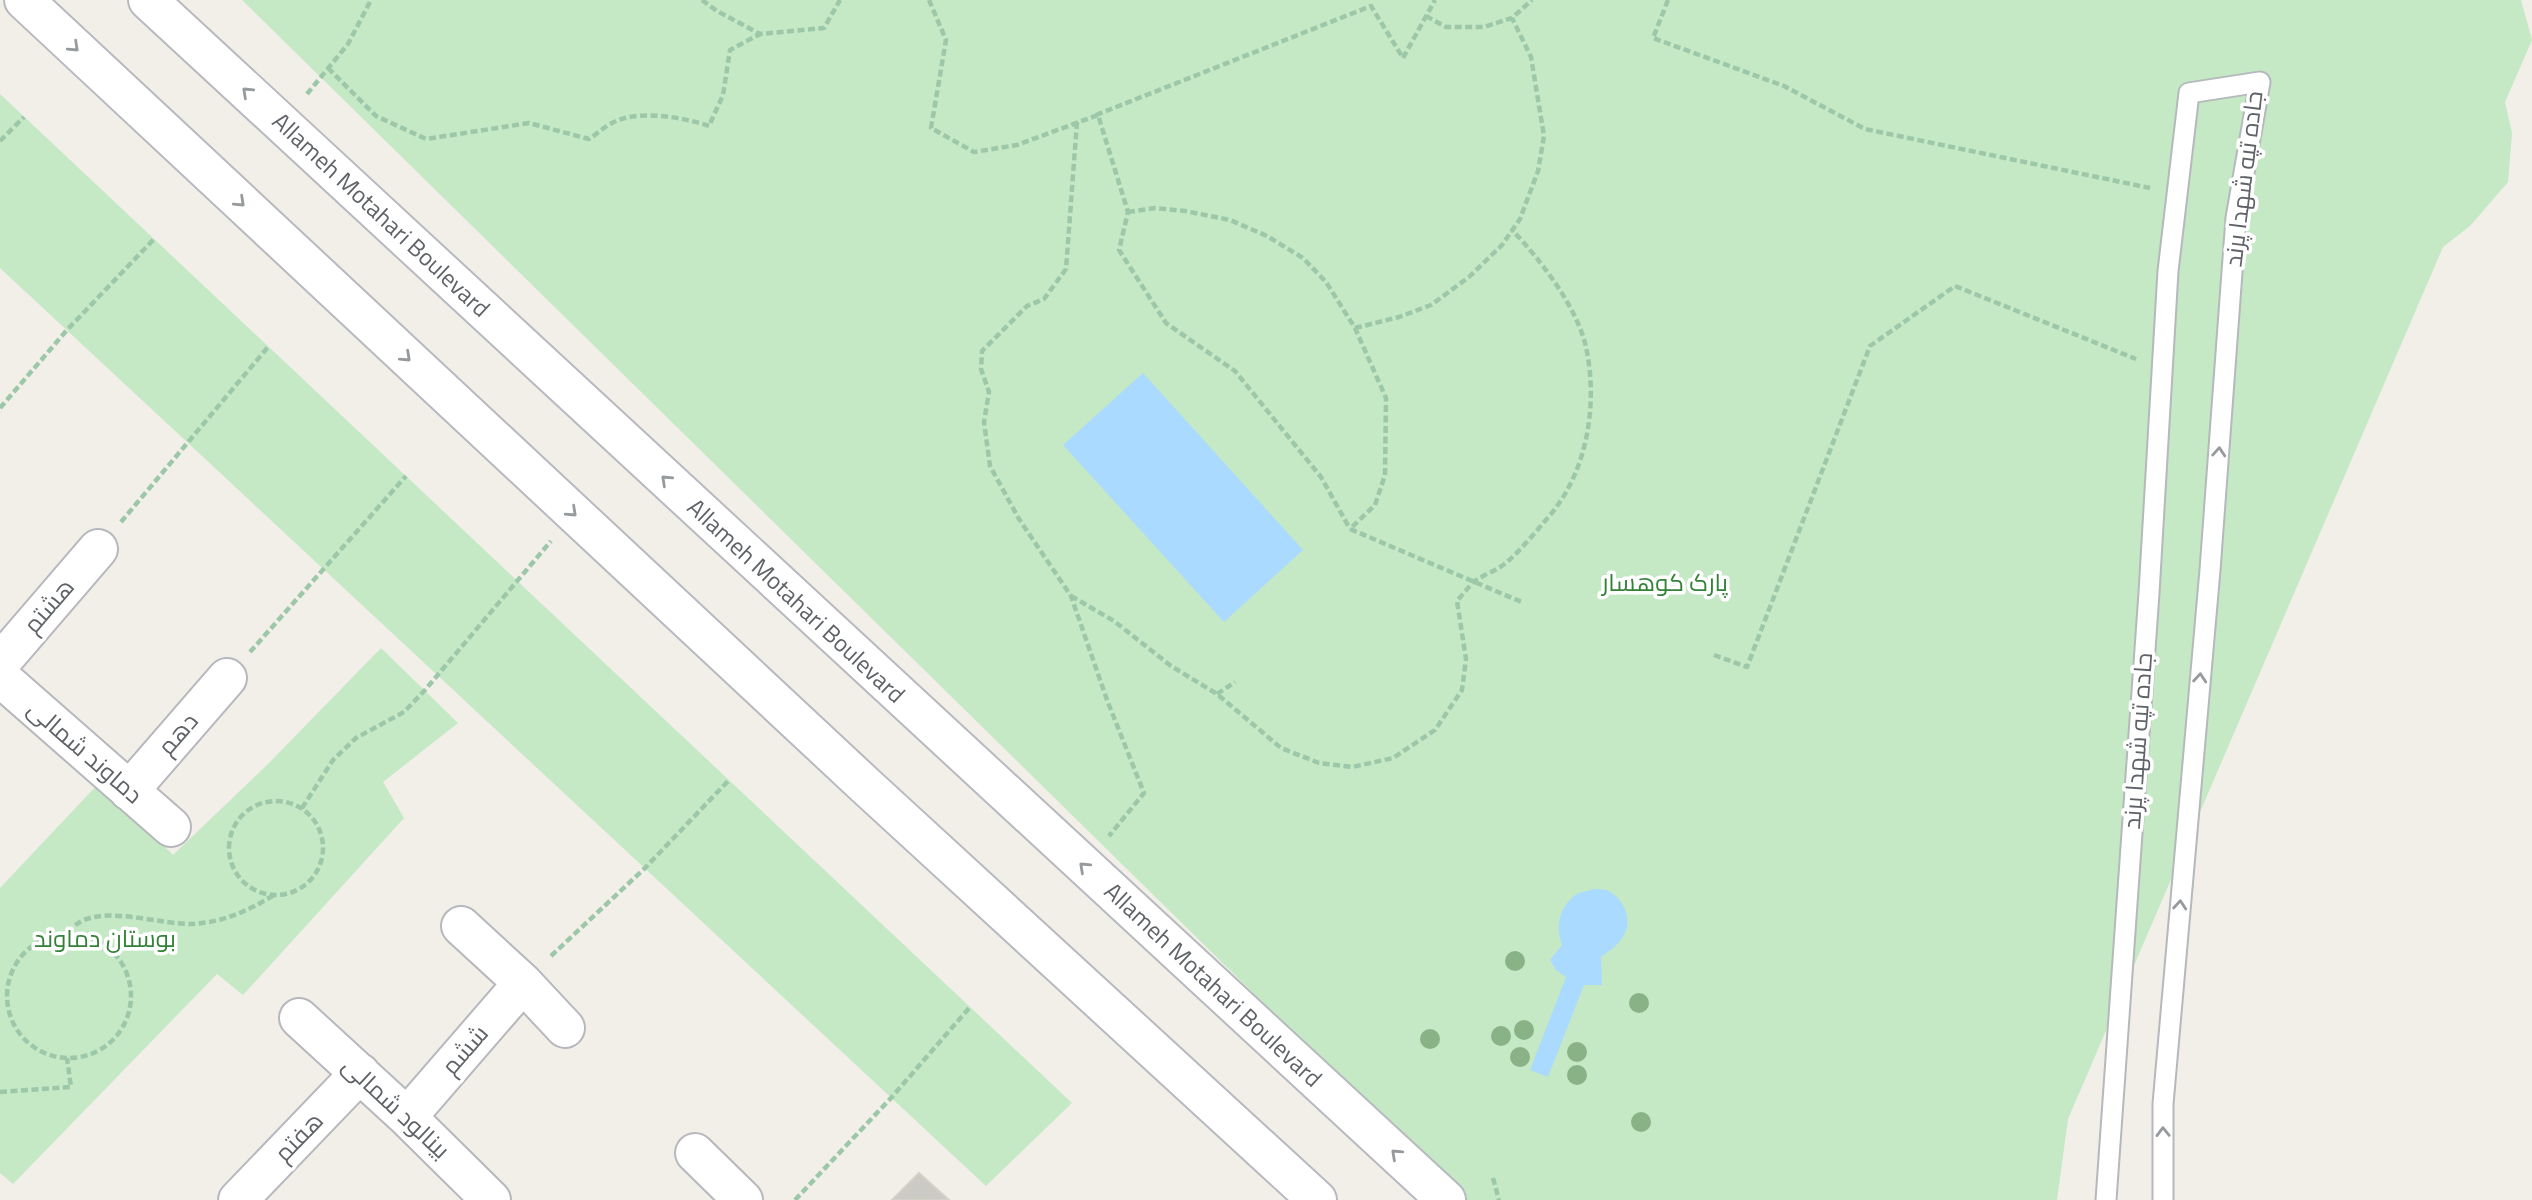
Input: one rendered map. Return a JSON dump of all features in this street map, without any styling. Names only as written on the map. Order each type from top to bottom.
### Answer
[{"type":"main road","points":[[24,0],[876,796],[1317,1200]]},
{"type":"main road","name":"Allameh Motahari Boulevard","points":[[148,0],[1446,1200]]},
{"type":"main road","name":"هشتم","points":[[2,681],[98,549]]},
{"type":"main road","name":"دهم","points":[[129,790],[227,678]]},
{"type":"main road","name":"دماوند شمالی","points":[[2,681],[171,827]]},
{"type":"main road","points":[[461,926],[523,983],[565,1028]]},
{"type":"main road","name":"ششم","points":[[407,1116],[523,983]]},
{"type":"main road","name":"بینالود شمالی","points":[[299,1018],[407,1116],[491,1200]]},
{"type":"main road","name":"هفتم","points":[[238,1200],[359,1073]]},
{"type":"main road","points":[[695,1153],[743,1200]]},
{"type":"lane","name":"جاده تپه شهدا پرند","points":[[2106,1200],[2168,271],[2189,93],[2260,82],[2236,218],[2210,570],[2162,1104],[2163,1200]]},
{"type":"path","points":[[282,124],[348,44],[371,0]]},
{"type":"path","points":[[702,0],[760,34]]},
{"type":"path","points":[[328,68],[376,117],[426,139],[529,123],[590,139],[614,122],[652,115],[686,118],[709,126],[723,95],[730,50],[760,34],[824,28],[840,0]]},
{"type":"path","points":[[929,0],[946,40],[931,128],[974,152],[1017,145],[1098,115],[1128,212],[1119,250],[1166,323],[1235,371],[1321,477],[1350,530],[1524,603]]},
{"type":"path","points":[[1087,119],[1371,6],[1403,58],[1435,0]]},
{"type":"path","points":[[1426,16],[1446,27],[1483,27],[1512,18],[1532,0]]},
{"type":"path","points":[[1668,0],[1653,38],[1784,86],[1865,129],[2178,194]]},
{"type":"path","points":[[1355,328],[1399,317],[1431,305],[1469,277],[1502,245],[1520,219],[1538,171],[1544,136],[1531,57],[1512,18]]},
{"type":"path","points":[[0,141],[24,117]]},
{"type":"path","points":[[1077,122],[1066,269],[1044,299],[1027,306],[982,351],[981,369],[989,392],[984,422],[990,466],[1019,519],[1071,596],[1107,700],[1144,793],[1084,867]]},
{"type":"path","points":[[1128,212],[1155,208],[1230,220],[1267,236],[1303,258],[1326,282],[1355,328],[1386,398],[1385,475],[1375,505],[1350,530]]},
{"type":"path","points":[[1071,596],[1114,621],[1171,666],[1217,694],[1281,748],[1319,763],[1352,767],[1393,758],[1435,730],[1462,690],[1466,659],[1457,601],[1474,582],[1506,563],[1553,512],[1572,479],[1588,435],[1591,392],[1586,345],[1565,298],[1533,252],[1512,230]]},
{"type":"path","points":[[0,408],[67,330],[154,239]]},
{"type":"path","points":[[1714,655],[1747,667],[1870,346],[1955,286],[2162,370]]},
{"type":"path","points":[[98,549],[268,346]]},
{"type":"path","points":[[227,678],[406,476]]},
{"type":"path","points":[[302,808],[333,760],[356,738],[404,712],[575,514]]},
{"type":"path","points":[[1217,694],[1235,682]]},
{"type":"path","points":[[523,983],[645,868],[729,780]]},
{"type":"path","points":[[271,800],[287,801],[302,808],[313,818],[321,831],[323,847],[321,862],[314,876],[303,887],[290,894],[274,895],[259,892],[246,884],[235,872],[229,858],[233,827],[243,814],[255,805],[271,800]]},
{"type":"path","points":[[68,933],[80,921],[102,916],[190,924],[217,921],[245,912],[274,895]]},
{"type":"path","points":[[68,933],[89,936],[107,946],[122,962],[130,981],[131,1001],[126,1022],[115,1039],[98,1051],[78,1058],[57,1057],[38,1050],[22,1037],[3,1001],[16,961],[30,946],[48,937],[68,933]]},
{"type":"path","points":[[795,1200],[891,1098],[970,1007]]},
{"type":"path","points":[[0,1092],[71,1087],[67,1058]]},
{"type":"path","points":[[1493,1178],[1499,1200]]},
{"type":"green space","name":"پارک کوهسار","points":[[242,0],[2521,0],[2532,40],[2505,102],[2512,133],[2508,182],[2471,225],[2443,247],[2068,1119],[2057,1200],[1464,1200]]},
{"type":"green space","points":[[0,94],[1072,1103],[986,1186],[0,268]]},
{"type":"green space","name":"بوستان دماوند","points":[[381,648],[458,723],[383,782],[404,818],[243,995],[217,974],[13,1184],[0,1173],[0,888],[100,782],[173,855],[269,763]]},
{"type":"water","points":[[1143,373],[1303,550],[1224,622],[1063,445]]},
{"type":"water","points":[[1594,889],[1606,890],[1621,902],[1628,921],[1627,927],[1618,944],[1601,957],[1602,985],[1584,985],[1548,1077],[1530,1070],[1566,977],[1556,970],[1550,960],[1562,945],[1560,917],[1566,904],[1577,894]]},
{"type":"building","points":[[919,1173],[949,1200],[892,1200]]}]
